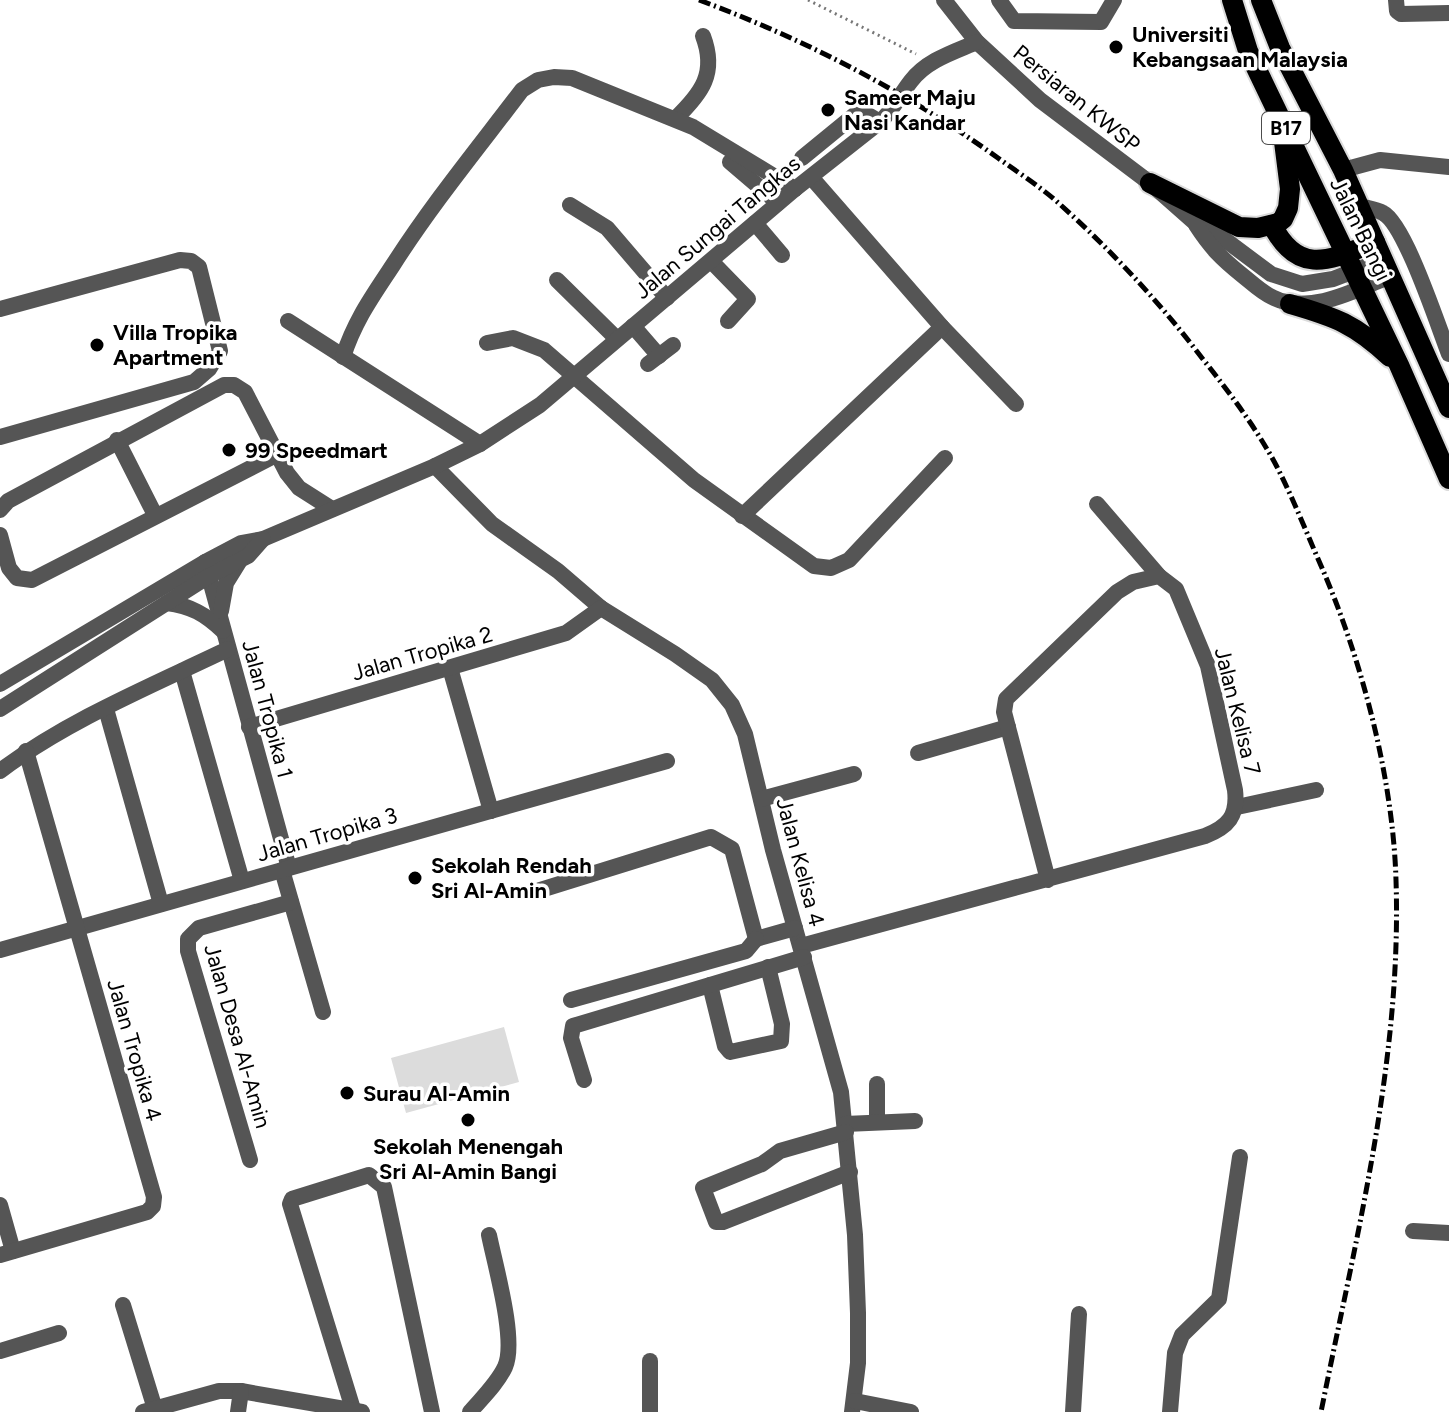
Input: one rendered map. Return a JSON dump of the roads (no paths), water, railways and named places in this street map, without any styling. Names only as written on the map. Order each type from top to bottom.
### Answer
[{"type":"main road","name":"Jalan Bangi","points":[[1232,0],[1248,51],[1399,365],[1449,479]]},
{"type":"main road","name":"Jalan Bangi","points":[[1261,0],[1280,48],[1343,170],[1449,408]]},
{"type":"main road","points":[[1150,183],[1239,227],[1272,225],[1283,219],[1290,189],[1281,119]]},
{"type":"main road","points":[[1272,225],[1286,247],[1306,260],[1317,261],[1346,253],[1383,259]]},
{"type":"main road","points":[[1290,304],[1334,316],[1354,326],[1399,365]]},
{"type":"street","name":"Persiaran KWSP","points":[[944,0],[977,42],[1051,109],[1150,183],[1193,221],[1220,236],[1271,274],[1302,284],[1359,280]]},
{"type":"street","points":[[999,0],[1014,21],[1101,22],[1114,0]]},
{"type":"street","points":[[1396,0],[1397,11],[1401,14],[1449,13]]},
{"type":"street","points":[[675,119],[691,104],[706,78],[711,56],[703,36]]},
{"type":"street","name":"Jalan Sungai Tangkas","points":[[263,539],[435,466],[474,447],[540,405],[778,203],[880,122],[925,67],[977,42]]},
{"type":"street","points":[[343,357],[352,329],[370,297],[415,230],[522,90],[538,80],[572,78],[675,119],[734,150],[795,189]]},
{"type":"street","points":[[802,158],[857,113],[865,113],[880,122]]},
{"type":"street","points":[[1343,170],[1380,160],[1449,167]]},
{"type":"street","points":[[730,162],[778,203]]},
{"type":"street","points":[[811,177],[942,327],[1016,404]]},
{"type":"street","points":[[570,205],[607,228],[667,298]]},
{"type":"street","points":[[1359,206],[1385,213],[1394,224],[1406,244],[1449,354]]},
{"type":"street","name":"Persiaran KWSP","points":[[1193,221],[1213,251],[1260,290],[1290,304],[1313,303],[1344,295],[1383,259]]},
{"type":"street","points":[[755,223],[782,255]]},
{"type":"street","points":[[0,309],[180,260],[191,261],[199,267],[220,351],[209,369],[194,382],[0,437]]},
{"type":"street","points":[[711,261],[748,299],[728,321]]},
{"type":"street","points":[[557,280],[617,339]]},
{"type":"street","points":[[288,321],[474,447]]},
{"type":"street","points":[[633,326],[653,360],[673,345]]},
{"type":"street","points":[[742,516],[942,327]]},
{"type":"street","points":[[1417,335],[1438,328]]},
{"type":"street","points":[[487,343],[513,338],[535,345],[694,480],[814,566],[831,568],[849,560],[945,458]]},
{"type":"street","points":[[0,510],[8,501],[117,440],[224,385],[234,385],[245,392],[287,473],[299,488],[332,509]]},
{"type":"street","points":[[117,440],[155,515]]},
{"type":"street","points":[[0,535],[9,568],[17,578],[32,580],[276,455]]},
{"type":"street","name":"Jalan Kelisa 4","points":[[435,466],[492,524],[558,571],[601,608],[712,680],[732,705],[745,734],[841,1092],[850,1172],[858,1313],[853,1407]]},
{"type":"street","name":"Jalan Kelisa 7","points":[[584,1080],[571,1038],[573,1026],[768,967],[802,951],[1218,831],[1230,822],[1237,807],[1208,666],[1176,589],[1159,576],[1097,504]]},
{"type":"street","points":[[263,539],[240,561],[207,569],[1,679],[5,706],[167,603],[207,569],[241,543],[263,539]]},
{"type":"street","points":[[0,771],[26,751],[182,671],[224,633],[226,583],[240,561]]},
{"type":"street","name":"Jalan Tropika 1","points":[[207,569],[286,869],[291,902],[323,1012]]},
{"type":"street","points":[[1048,880],[1004,712],[1006,699],[1117,592],[1133,582],[1159,576]]},
{"type":"street","points":[[167,603],[186,605],[199,611],[224,633]]},
{"type":"street","name":"Jalan Tropika 2","points":[[249,727],[566,633],[601,608]]},
{"type":"street","points":[[450,668],[491,811]]},
{"type":"street","points":[[182,671],[242,881]]},
{"type":"street","points":[[106,709],[161,904]]},
{"type":"street","points":[[918,753],[1008,727]]},
{"type":"street","name":"Jalan Tropika 4","points":[[6,1253],[147,1212],[153,1206],[154,1197],[26,751]]},
{"type":"street","name":"Jalan Tropika 3","points":[[0,950],[667,761]]},
{"type":"street","points":[[761,799],[854,774]]},
{"type":"street","points":[[1237,807],[1316,790]]},
{"type":"street","points":[[534,892],[711,837],[732,849],[756,939]]},
{"type":"street","name":"Jalan Desa Al-Amin","points":[[250,1160],[188,951],[188,939],[199,928],[291,902]]},
{"type":"street","points":[[571,1000],[746,951],[756,939],[795,928]]},
{"type":"street","points":[[710,985],[725,1046],[730,1052],[781,1041],[782,1024],[768,967]]},
{"type":"street","points":[[877,1084],[877,1122]]},
{"type":"street","points":[[850,1172],[723,1222],[716,1222],[703,1188],[762,1164],[780,1151],[846,1128],[877,1122],[915,1121]]},
{"type":"street","points":[[1170,1412],[1175,1353],[1182,1335],[1219,1299],[1240,1157]]},
{"type":"street","points":[[123,1305],[149,1410],[219,1391],[241,1391],[358,1411],[290,1204],[292,1199],[369,1175],[384,1187],[432,1412]]},
{"type":"street","points":[[0,1205],[6,1253]]},
{"type":"street","points":[[1413,1231],[1449,1230]]},
{"type":"street","points":[[470,1412],[506,1365],[509,1339],[489,1235]]},
{"type":"street","points":[[1073,1412],[1079,1314]]},
{"type":"street","points":[[0,1351],[59,1333]]},
{"type":"street","points":[[650,1361],[650,1412]]},
{"type":"street","points":[[238,1412],[241,1391]]},
{"type":"street","points":[[853,1407],[911,1412]]},
{"type":"railway","points":[[699,0],[778,32],[891,89],[963,134],[1054,199],[1132,275],[1185,336],[1250,423],[1276,465],[1294,503],[1337,604],[1373,721],[1389,801],[1396,880],[1396,947],[1384,1081],[1362,1214],[1321,1412]]},
{"type":"place","name":"Universiti Kebangsaan Malaysia","points":[[1116,47]]},
{"type":"place","name":"Sameer Maju Nasi Kandar","points":[[828,110]]},
{"type":"place","name":"Villa Tropika Apartment","points":[[97,345]]},
{"type":"place","name":"99 Speedmart","points":[[229,450]]},
{"type":"place","name":"Sekolah Rendah Sri Al-Amin","points":[[415,878]]},
{"type":"place","name":"Surau Al-Amin","points":[[347,1093]]},
{"type":"place","name":"Sekolah Menengah Sri Al-Amin Bangi","points":[[468,1120]]}]
